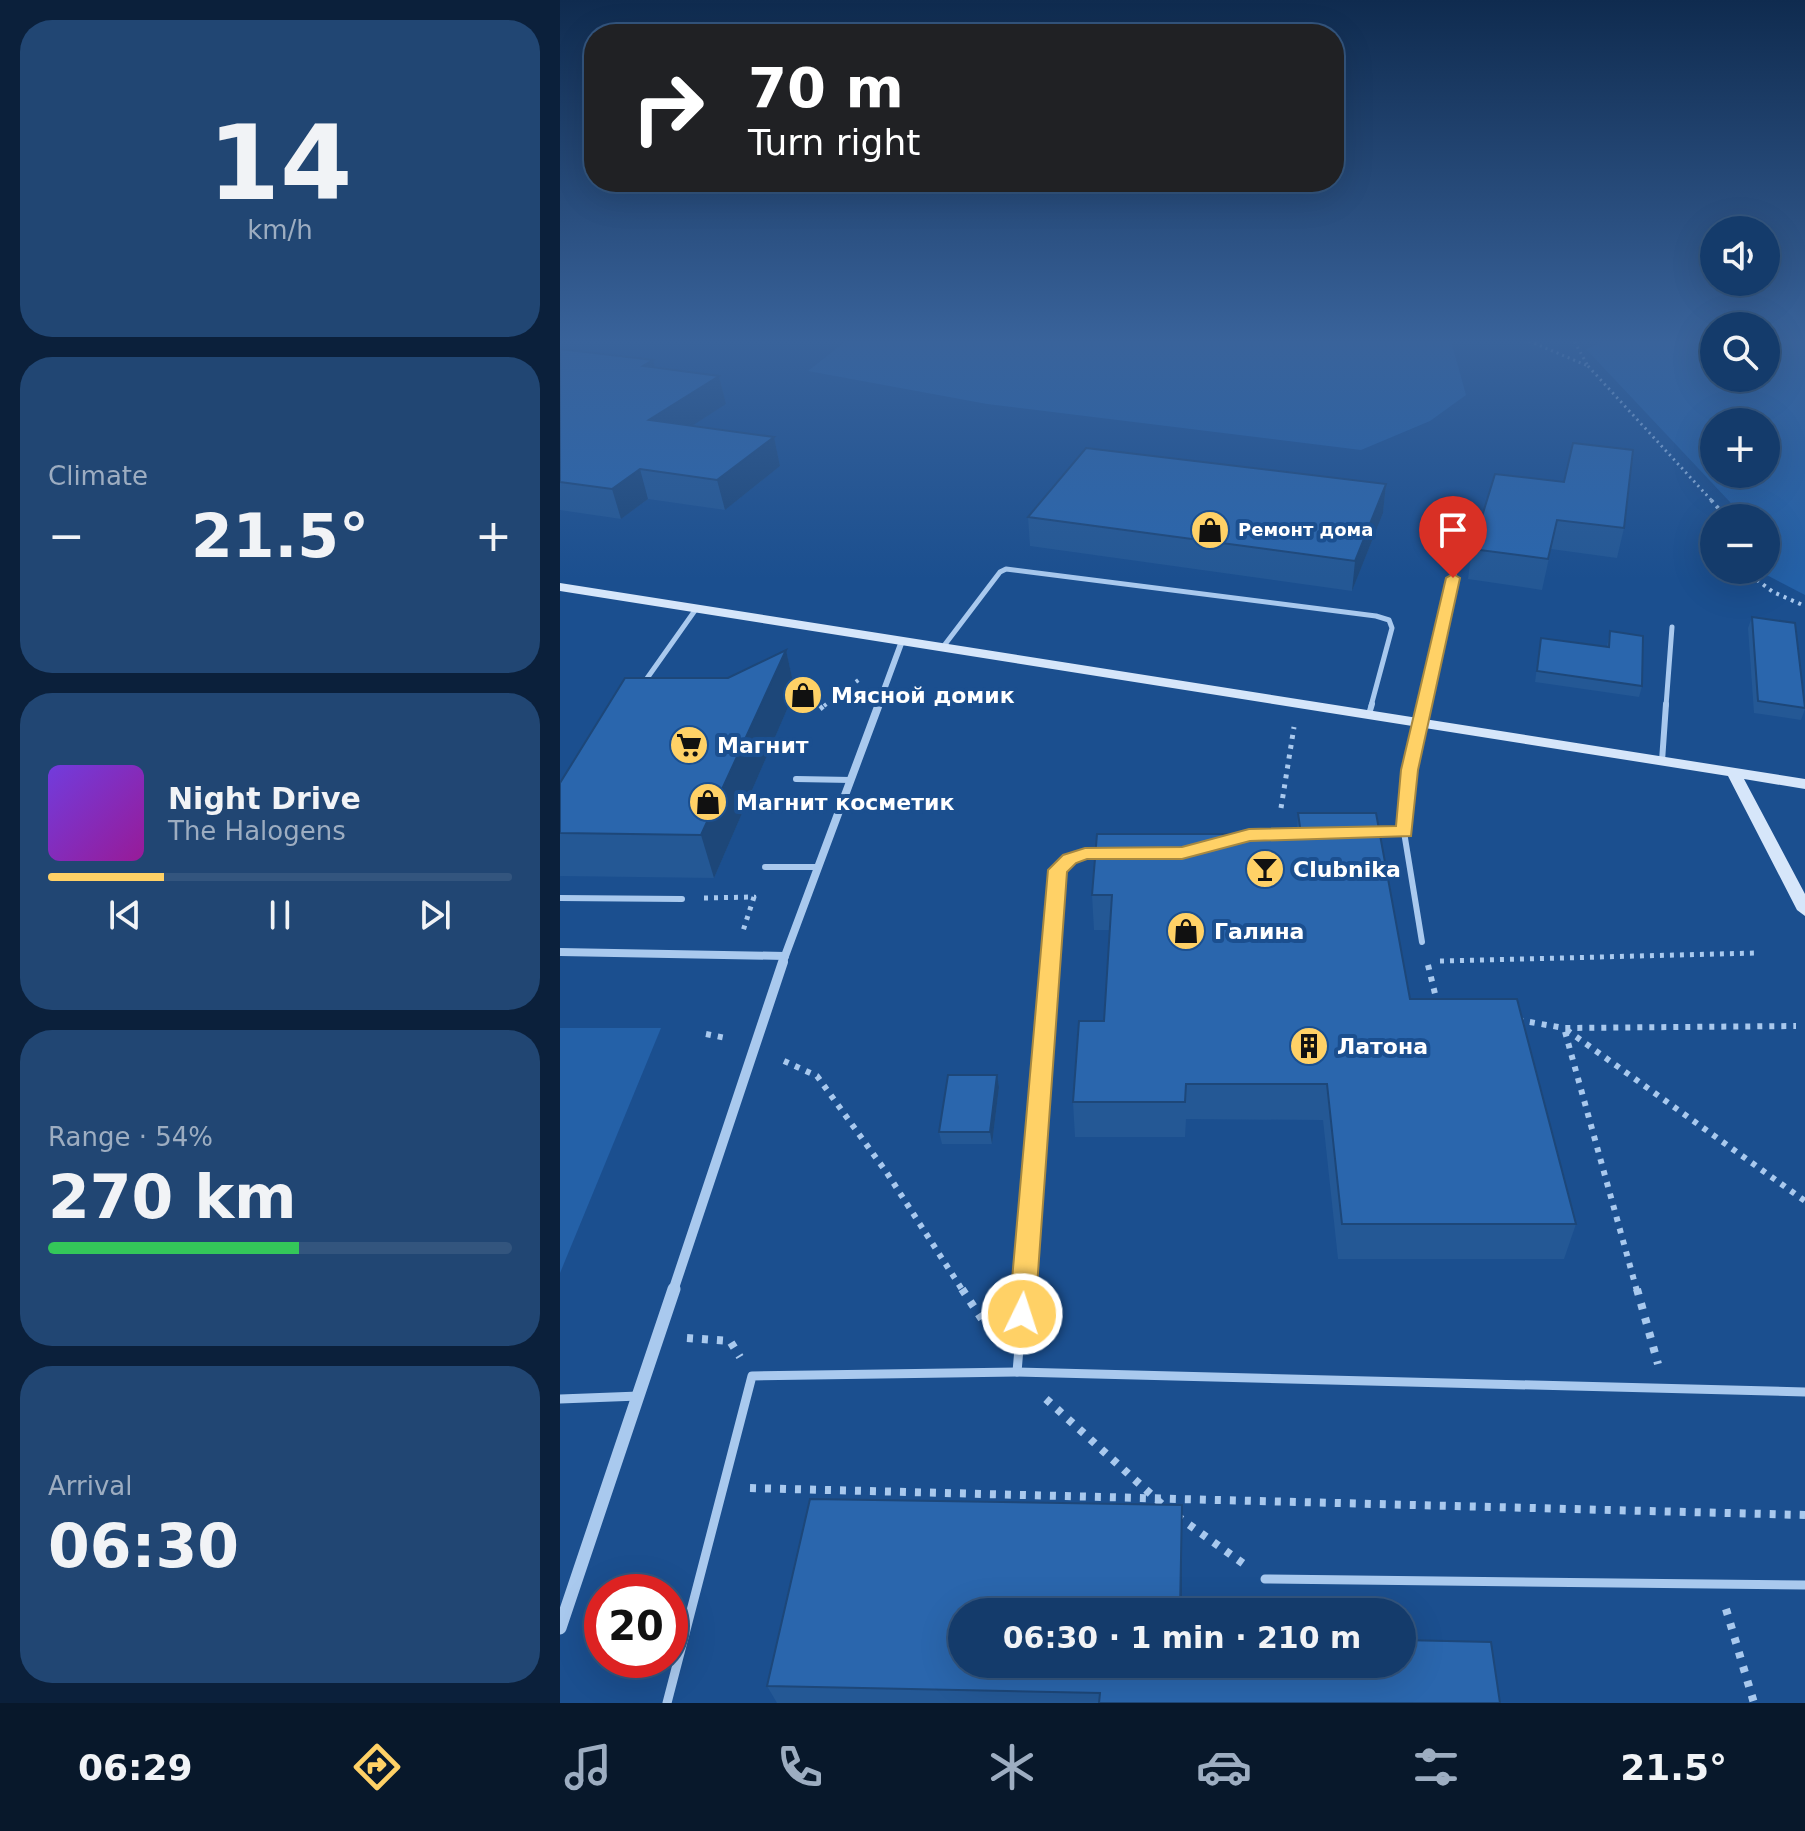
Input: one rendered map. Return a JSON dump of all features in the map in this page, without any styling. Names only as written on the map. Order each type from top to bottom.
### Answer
[{"type":"street","points":[[560,587],[1805,784]]},
{"type":"street","points":[[560,1628],[785,956],[902,641]]},
{"type":"street","points":[[1733,772],[1805,910]]},
{"type":"street","points":[[560,952],[785,956]]},
{"type":"lane","points":[[1422,942],[1404,832],[1410,770],[1460,548]]},
{"type":"lane","points":[[943,647],[1000,572],[1006,569],[1376,616],[1389,620],[1392,628],[1369,714]]},
{"type":"lane","points":[[640,689],[696,609]]},
{"type":"lane","points":[[1662,761],[1672,627]]},
{"type":"lane","points":[[796,779],[851,780]]},
{"type":"lane","points":[[1357,833],[1404,832]]},
{"type":"lane","points":[[1263,835],[1309,834]]},
{"type":"lane","points":[[1017,1372],[1058,870],[1069,859],[1085,853],[1113,853]]},
{"type":"lane","points":[[765,867],[818,867]]},
{"type":"lane","points":[[560,898],[682,899]]},
{"type":"lane","points":[[667,1703],[752,1376],[1017,1372],[1805,1392]]},
{"type":"lane","points":[[560,1399],[639,1396]]},
{"type":"lane","points":[[1265,1579],[1805,1585]]},
{"type":"path","points":[[1638,420],[1714,504]]},
{"type":"path","points":[[1762,584],[1805,606]]},
{"type":"path","points":[[820,709],[861,678]]},
{"type":"path","points":[[1277,834],[1296,719]]},
{"type":"path","points":[[682,899],[754,897],[742,932]]},
{"type":"path","points":[[1422,942],[1438,1006],[1454,1009]]},
{"type":"path","points":[[1427,961],[1758,953]]},
{"type":"path","points":[[1517,1020],[1564,1028],[1796,1026]]},
{"type":"path","points":[[1564,1028],[1805,1201]]},
{"type":"path","points":[[1564,1028],[1664,1388]]},
{"type":"path","points":[[706,1034],[726,1038]]},
{"type":"path","points":[[784,1061],[817,1076]]},
{"type":"path","points":[[688,1338],[730,1341]]},
{"type":"path","points":[[723,1487],[1805,1515]]},
{"type":"path","points":[[1719,1585],[1754,1703]]},
{"type":"shaded area","points":[[1121,420],[1431,420],[1361,450]]},
{"type":"shaded area","points":[[1653,420],[1700,420],[1700,470]]},
{"type":"shaded area","points":[[1780,420],[1805,420],[1805,595],[1780,582],[1780,504],[1732,504],[1717,488],[1780,488]]},
{"type":"shaded area","points":[[560,1028],[661,1028],[560,1273]]},
{"type":"building","points":[[560,420],[652,420],[774,437],[717,480],[640,469],[612,489],[560,482]]},
{"type":"building","points":[[1573,443],[1633,450],[1624,528],[1557,520],[1548,559],[1472,549],[1495,474],[1564,482]]},
{"type":"building","name":"Ремонт дома","points":[[1086,448],[1386,484],[1355,561],[1028,517]]},
{"type":"building","points":[[1752,617],[1795,623],[1805,708],[1758,701]]},
{"type":"building","points":[[1610,631],[1643,636],[1642,686],[1537,671],[1541,638],[1609,647]]},
{"type":"building","points":[[786,650],[701,835],[560,833],[560,783],[625,678],[728,678]]},
{"type":"building","name":"Латона","points":[[1298,813],[1376,813],[1410,999],[1517,999],[1576,1224],[1342,1224],[1327,1084],[1186,1084],[1185,1102],[1073,1102],[1079,1021],[1104,1021],[1112,895],[1092,895],[1097,834],[1301,834]]},
{"type":"building","points":[[948,1075],[997,1075],[990,1132],[939,1132]]},
{"type":"building","points":[[810,1499],[1182,1505],[1180,1598],[948,1598],[948,1678],[1416,1678],[1416,1640],[1491,1642],[1500,1703],[1099,1703],[1100,1693],[767,1686]]},
{"type":"place","name":"Ремонт дома","points":[[1210,530]]},
{"type":"place","name":"Мясной домик","points":[[803,695]]},
{"type":"place","name":"Магнит","points":[[689,745]]},
{"type":"place","name":"Магнит косметик","points":[[708,802]]},
{"type":"place","name":"Clubnika","points":[[1265,869]]},
{"type":"place","name":"Галина","points":[[1186,931]]},
{"type":"place","name":"Латона","points":[[1309,1046]]},
{"type":"route","points":[[1022,1314],[1058,870],[1069,859],[1085,853],[1182,853],[1249,835],[1404,832],[1410,770],[1453,578]]}]
